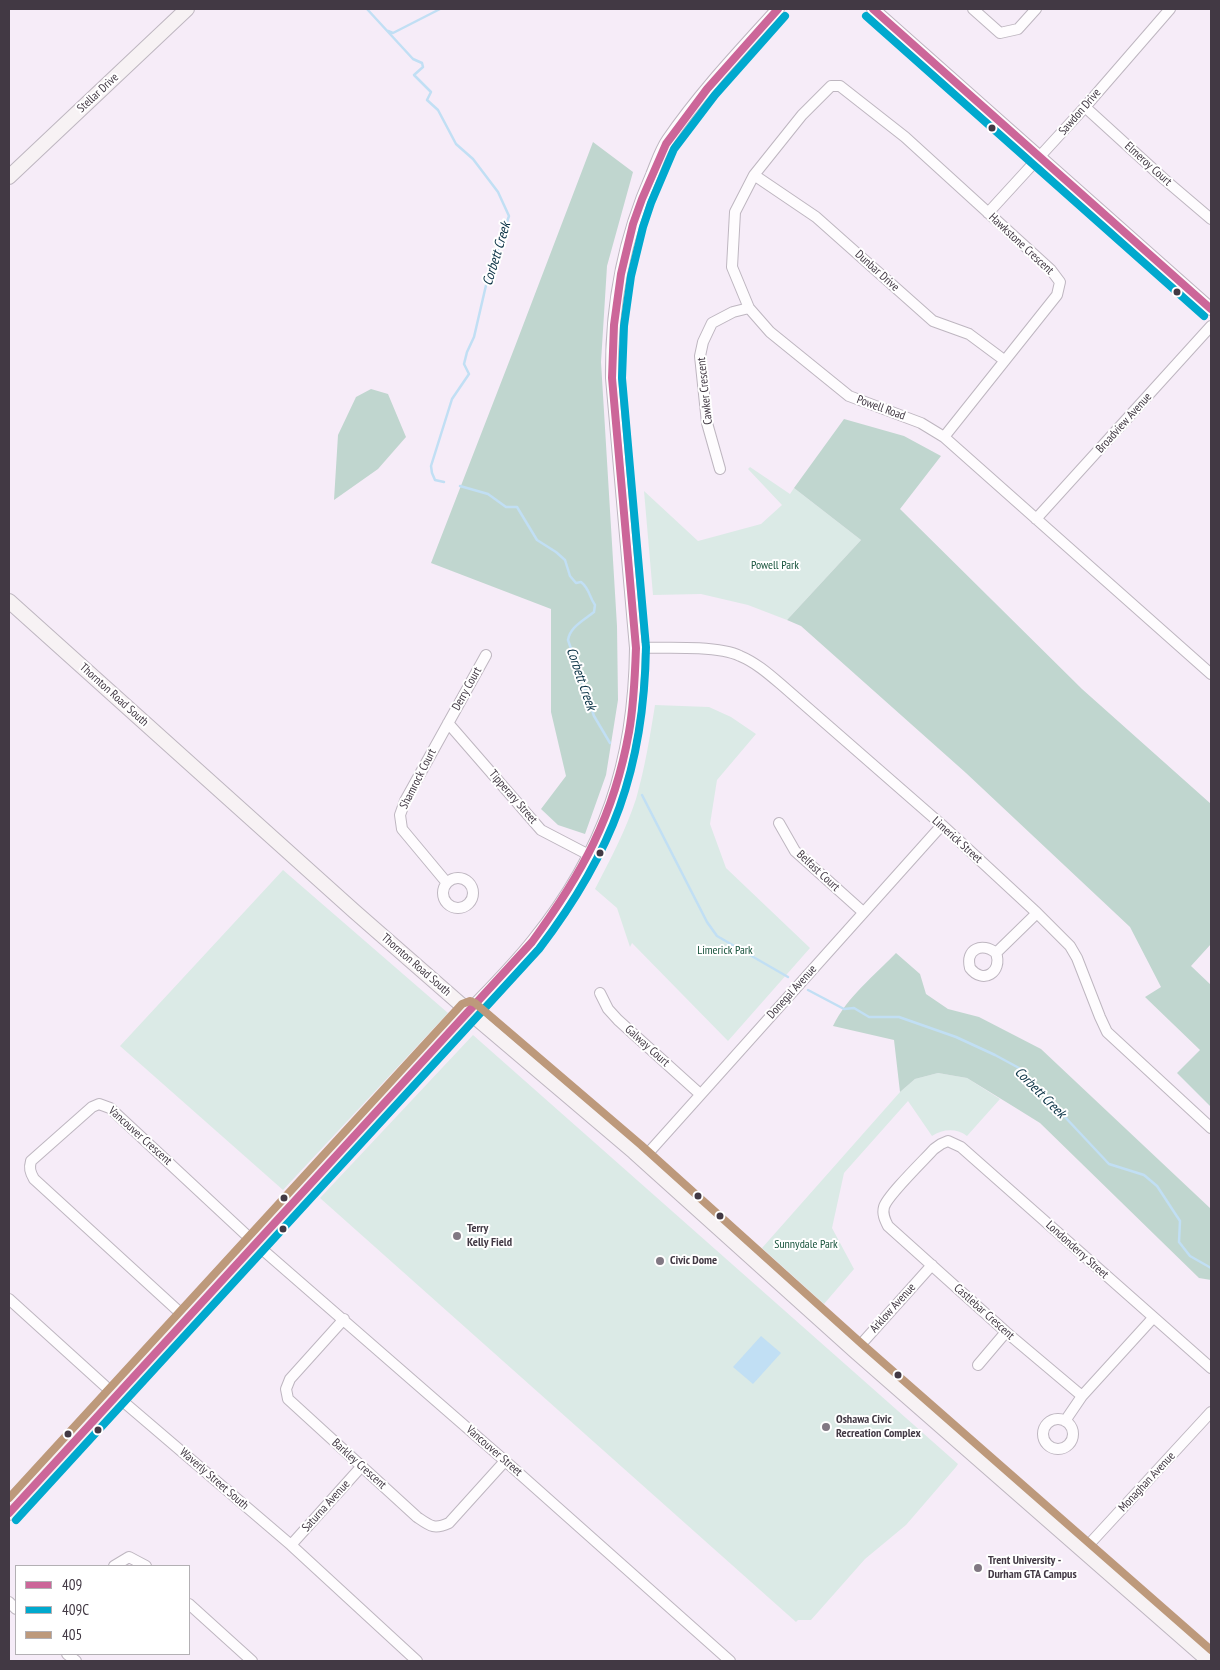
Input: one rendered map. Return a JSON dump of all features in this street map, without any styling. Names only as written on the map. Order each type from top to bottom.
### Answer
[{"type":"main road","name":"Stellar Drive","points":[[9,177],[187,9]]},
{"type":"main road","name":"Thornton Road South","points":[[9,601],[354,911],[642,1160],[855,1351],[1209,1661]]},
{"type":"main road","points":[[9,1513],[469,1011]]},
{"type":"street","points":[[469,1011],[532,942],[570,890],[604,824],[615,795],[628,747],[635,696],[636,648],[612,378],[613,326],[620,275],[641,201],[667,142],[705,90],[778,9]]},
{"type":"street","points":[[873,9],[1211,309]]},
{"type":"street","points":[[974,9],[1000,33],[1018,29],[1036,9]]},
{"type":"street","name":"Sawdon Drive","points":[[988,213],[1085,107],[1170,9]]},
{"type":"street","name":"Powell Road","points":[[831,86],[802,115],[754,175],[734,212],[732,267],[749,308],[770,332],[849,396],[921,422],[944,437],[1211,674]]},
{"type":"street","name":"Hawkstone Crescent","points":[[831,86],[840,86],[897,132],[1051,270],[1060,282],[1057,295],[944,437]]},
{"type":"street","name":"Elmeroy Court","points":[[1085,107],[1211,219]]},
{"type":"street","name":"Dunbar Drive","points":[[754,175],[816,217],[933,321],[969,334],[1004,360]]},
{"type":"street","name":"Cawker Crescent","points":[[720,469],[707,424],[700,356],[703,342],[712,323],[733,312],[749,308]]},
{"type":"street","name":"Broadview Avenue","points":[[1036,519],[1211,326]]},
{"type":"street","name":"Limerick Street","points":[[636,648],[718,650],[740,655],[784,687],[942,825],[1070,946],[1077,958],[1107,1032],[1211,1128]]},
{"type":"street","name":"Derry Court","points":[[448,723],[486,655]]},
{"type":"street","name":"Tipperary Street","points":[[448,723],[541,830],[589,855]]},
{"type":"street","name":"Shamrock Court","points":[[447,882],[402,829],[400,815],[405,801],[448,723]]},
{"type":"street","name":"Belfast Court","points":[[779,823],[795,851],[863,912]]},
{"type":"street","name":"Donegal Avenue","points":[[642,1160],[942,825]]},
{"type":"street","points":[[996,953],[1037,913]]},
{"type":"street","name":"Galway Court","points":[[600,993],[608,1009],[618,1020],[700,1094]]},
{"type":"street","name":"Vancouver Crescent","points":[[187,1319],[34,1179],[30,1168],[31,1161],[92,1107],[99,1104],[105,1105],[118,1114],[256,1244]]},
{"type":"street","name":"Londonderry Street","points":[[941,1144],[948,1141],[961,1147],[1211,1368]]},
{"type":"street","name":"Castlebar Crescent","points":[[941,1144],[884,1206],[884,1217],[888,1226],[1006,1332],[1082,1396]]},
{"type":"street","name":"Vancouver Street","points":[[256,1244],[506,1461],[730,1661]]},
{"type":"street","name":"Arklow Avenue","points":[[855,1351],[932,1265]]},
{"type":"street","name":"Waverly Street South","points":[[9,1299],[117,1396],[290,1545],[417,1661]]},
{"type":"street","points":[[1065,1420],[1082,1396],[1153,1318]]},
{"type":"street","name":"Barkley Crescent","points":[[344,1319],[290,1379],[286,1389],[288,1399],[417,1518],[430,1526],[440,1527],[449,1523],[506,1461]]},
{"type":"street","points":[[978,1365],[1006,1332]]},
{"type":"street","name":"Monaghan Avenue","points":[[1083,1551],[1211,1412]]},
{"type":"street","name":"Saturna Avenue","points":[[290,1545],[361,1466]]},
{"type":"street","points":[[116,1565],[129,1557],[144,1565]]},
{"type":"street","points":[[190,1605],[252,1661]]},
{"type":"green space","points":[[593,142],[633,172],[607,266],[601,362],[617,626],[618,700],[606,775],[585,834],[558,825],[541,809],[566,776],[551,712],[551,609],[431,563]]},
{"type":"green space","points":[[371,389],[388,394],[406,437],[378,469],[334,500],[338,435],[356,397]]},
{"type":"green space","points":[[844,419],[904,436],[941,456],[900,509],[1082,689],[1211,804],[1211,944],[1191,966],[1211,985],[1211,1107],[1177,1073],[1200,1050],[1145,997],[1161,987],[1130,927],[966,773],[801,626],[787,620],[861,540],[794,488]]},
{"type":"green space","name":"Powell Park","points":[[750,467],[790,494],[794,488],[861,540],[787,620],[748,605],[701,594],[653,595],[644,491],[698,541],[761,524],[782,505],[748,469]]},
{"type":"green space","name":"Limerick Park","points":[[655,705],[709,707],[731,717],[756,734],[717,780],[710,824],[726,868],[810,948],[728,1041],[632,943],[630,947],[617,908],[595,889],[623,833],[636,799],[645,764]]},
{"type":"green space","points":[[283,870],[448,1013],[283,1190],[120,1046]]},
{"type":"green space","points":[[896,953],[920,974],[926,994],[948,1009],[979,1017],[1041,1049],[1211,1209],[1211,1280],[1199,1278],[1040,1123],[967,1078],[938,1073],[915,1079],[900,1092],[894,1040],[833,1026],[853,996]]},
{"type":"green space","name":"Oshawa Civic Recreation Complex","points":[[473,1035],[958,1464],[906,1525],[865,1559],[811,1620],[798,1620],[796,1622],[320,1198]]},
{"type":"green space","name":"Sunnydale Park","points":[[938,1073],[967,1078],[1000,1099],[967,1136],[963,1133],[949,1130],[932,1136],[908,1101],[844,1173],[832,1228],[854,1269],[824,1304],[762,1248],[900,1092],[915,1079]]},
{"type":"water","points":[[761,1336],[781,1353],[753,1384],[733,1367]]},
{"type":"waterway","name":"Corbett Creek","points":[[367,9],[413,59],[422,63],[423,67],[414,75],[431,92],[427,100],[438,110],[456,144],[473,159],[498,192],[509,216],[487,281],[474,337],[467,352],[464,364],[469,374],[452,399],[431,466],[435,480],[444,482]]},
{"type":"waterway","points":[[388,31],[393,33],[440,9]]},
{"type":"waterway","name":"Corbett Creek","points":[[460,486],[488,494],[506,507],[517,507],[537,540],[565,560],[570,576],[576,583],[581,582],[588,590],[595,605],[594,612],[574,628],[568,640],[594,716],[610,743]]},
{"type":"waterway","name":"Corbett Creek","points":[[642,795],[707,922],[717,936],[788,977]]},
{"type":"waterway","name":"Corbett Creek","points":[[808,990],[844,1009],[854,1008],[869,1017],[899,1017],[956,1037],[1019,1068],[1109,1164],[1144,1175],[1157,1186],[1180,1221],[1179,1242],[1190,1256],[1211,1268]]},
{"type":"transit line","name":"409","points":[[9,1513],[532,942],[566,892],[594,843],[615,791],[623,762],[631,722],[636,648],[612,378],[614,325],[621,274],[633,224],[666,144],[707,89],[778,9]]},
{"type":"transit line","name":"409","points":[[873,9],[1211,309]]},
{"type":"transit line","name":"409C","points":[[16,1520],[539,949],[587,878],[605,843],[620,807],[631,771],[639,732],[644,691],[646,647],[622,378],[624,326],[631,276],[651,203],[674,149],[715,95],[785,16]]},
{"type":"transit line","name":"409C","points":[[866,16],[1204,316]]},
{"type":"transit line","name":"405","points":[[9,1498],[462,1004],[470,1001],[475,1003],[641,1145],[862,1344],[1211,1650]]},
{"type":"place","name":"Terry Kelly Field","points":[[457,1236]]},
{"type":"place","name":"Civic Dome","points":[[660,1261]]},
{"type":"place","name":"Oshawa Civic Recreation Complex","points":[[826,1427]]},
{"type":"place","name":"Trent University - Durham GTA Campus","points":[[978,1568]]}]
